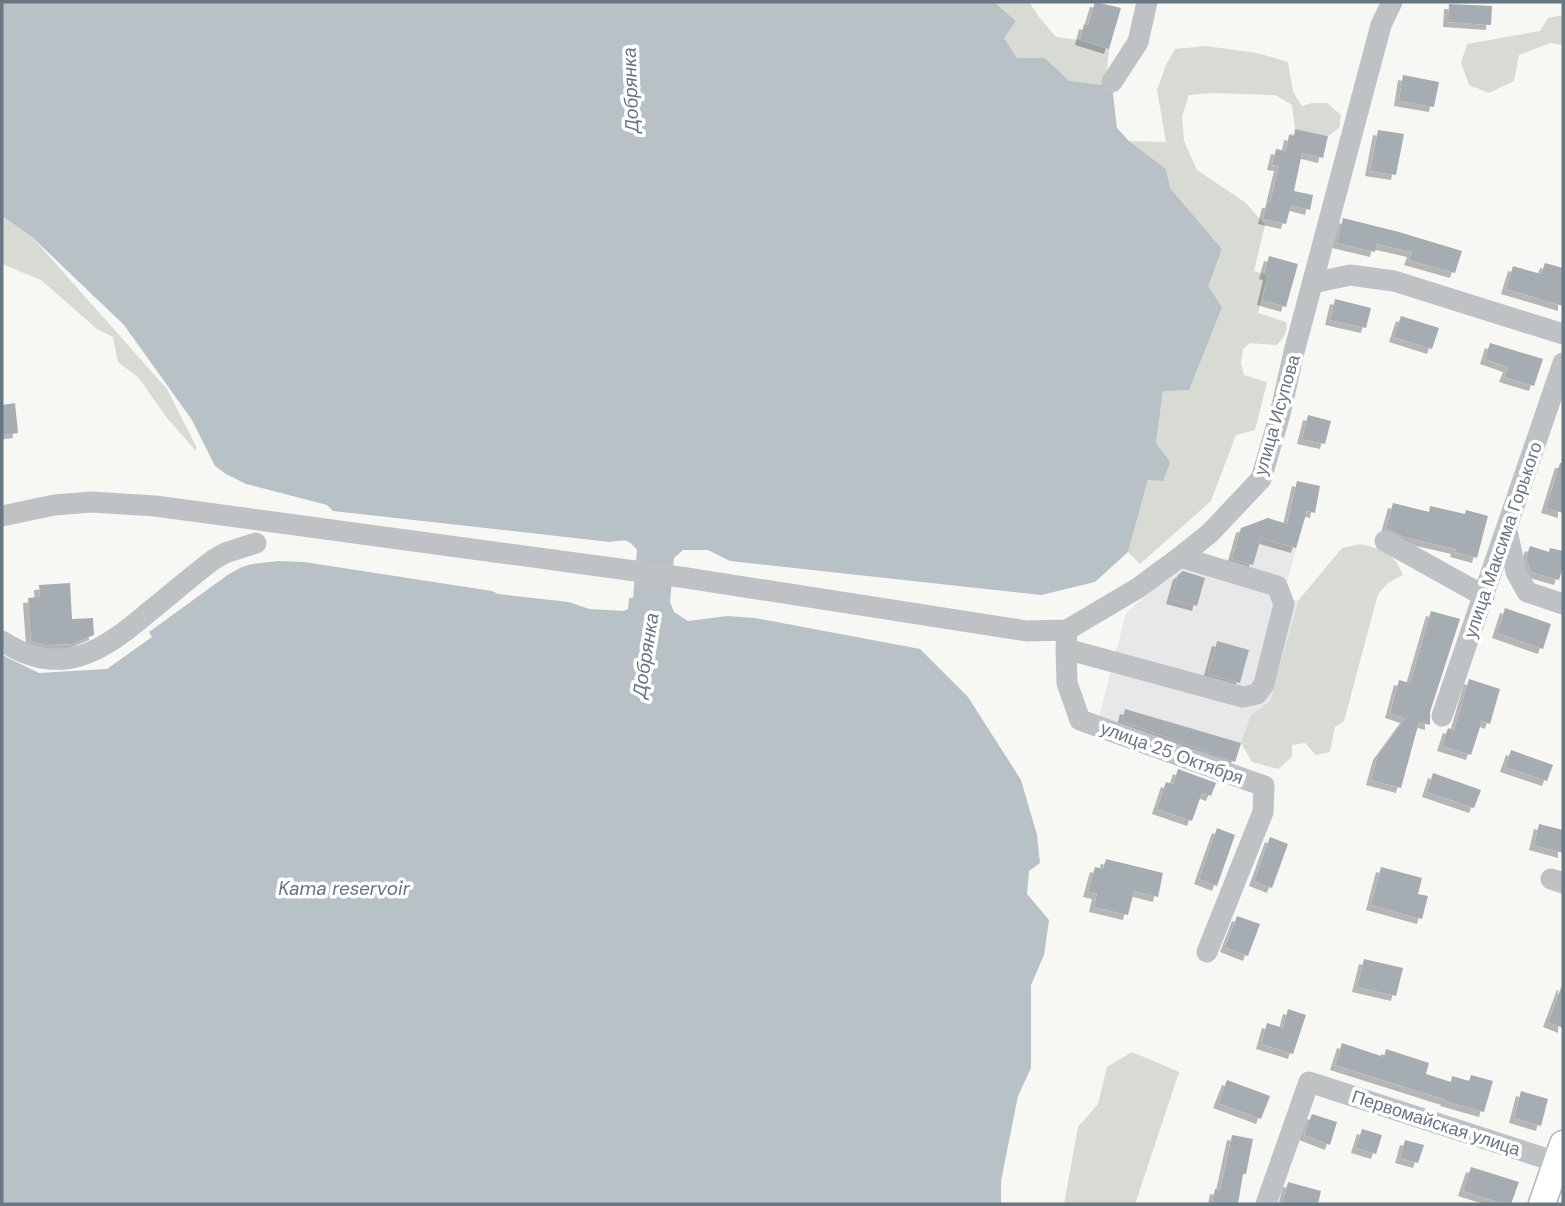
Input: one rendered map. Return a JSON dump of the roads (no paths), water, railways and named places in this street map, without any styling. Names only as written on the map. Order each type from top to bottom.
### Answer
[{"type":"main road","points":[[1542,1204],[1561,1157]]},
{"type":"street","points":[[1112,82],[1138,42],[1147,2]]},
{"type":"street","name":"улица Исупова","points":[[2,516],[54,505],[92,502],[155,506],[687,578],[1066,639],[1210,533],[1261,479],[1381,24],[1392,2]]},
{"type":"street","points":[[1312,283],[1350,275],[1394,281],[1563,334]]},
{"type":"street","name":"улица Максима Горького","points":[[1442,716],[1563,363]]},
{"type":"street","points":[[1507,530],[1516,572],[1527,592],[1563,604]]},
{"type":"street","points":[[1385,541],[1484,596]]},
{"type":"street","points":[[2,641],[16,650],[42,658],[74,657],[92,653],[125,632],[213,560],[256,543]]},
{"type":"street","points":[[1066,639],[1243,697],[1257,694],[1265,684],[1284,604],[1277,586],[1180,557]]},
{"type":"street","name":"улица 25 Октября","points":[[1066,639],[1067,682],[1080,720],[1264,786],[1263,812],[1207,952]]},
{"type":"street","name":"Первомайская улица","points":[[1266,1204],[1309,1082],[1561,1157]]},
{"type":"water","points":[[2,2],[994,2],[1016,21],[1004,38],[1017,58],[1045,58],[1069,81],[1112,86],[1117,128],[1129,141],[1166,169],[1170,188],[1222,249],[1208,286],[1222,307],[1189,390],[1163,391],[1156,443],[1170,462],[1163,481],[1148,480],[1128,552],[1095,582],[1041,595],[730,561],[708,550],[683,550],[674,558],[670,602],[674,612],[688,621],[727,616],[755,618],[920,649],[968,697],[1021,780],[1037,835],[1040,863],[1029,871],[1027,894],[1049,920],[1044,955],[1031,985],[1031,1068],[1018,1096],[1001,1181],[1001,1204],[2,1204],[2,655],[39,673],[107,669],[152,637],[149,632],[229,574],[252,564],[279,561],[304,562],[498,594],[569,602],[589,609],[624,611],[628,609],[629,598],[633,598],[637,550],[625,541],[610,542],[333,511],[327,505],[246,484],[215,466],[192,420],[124,325],[32,237],[2,216]]},
{"type":"water label","name":"Добрянка","points":[[630,90]]},
{"type":"water label","name":"Добрянка","points":[[645,655]]},
{"type":"water label","name":"Kama reservoir","points":[[344,888]]}]
